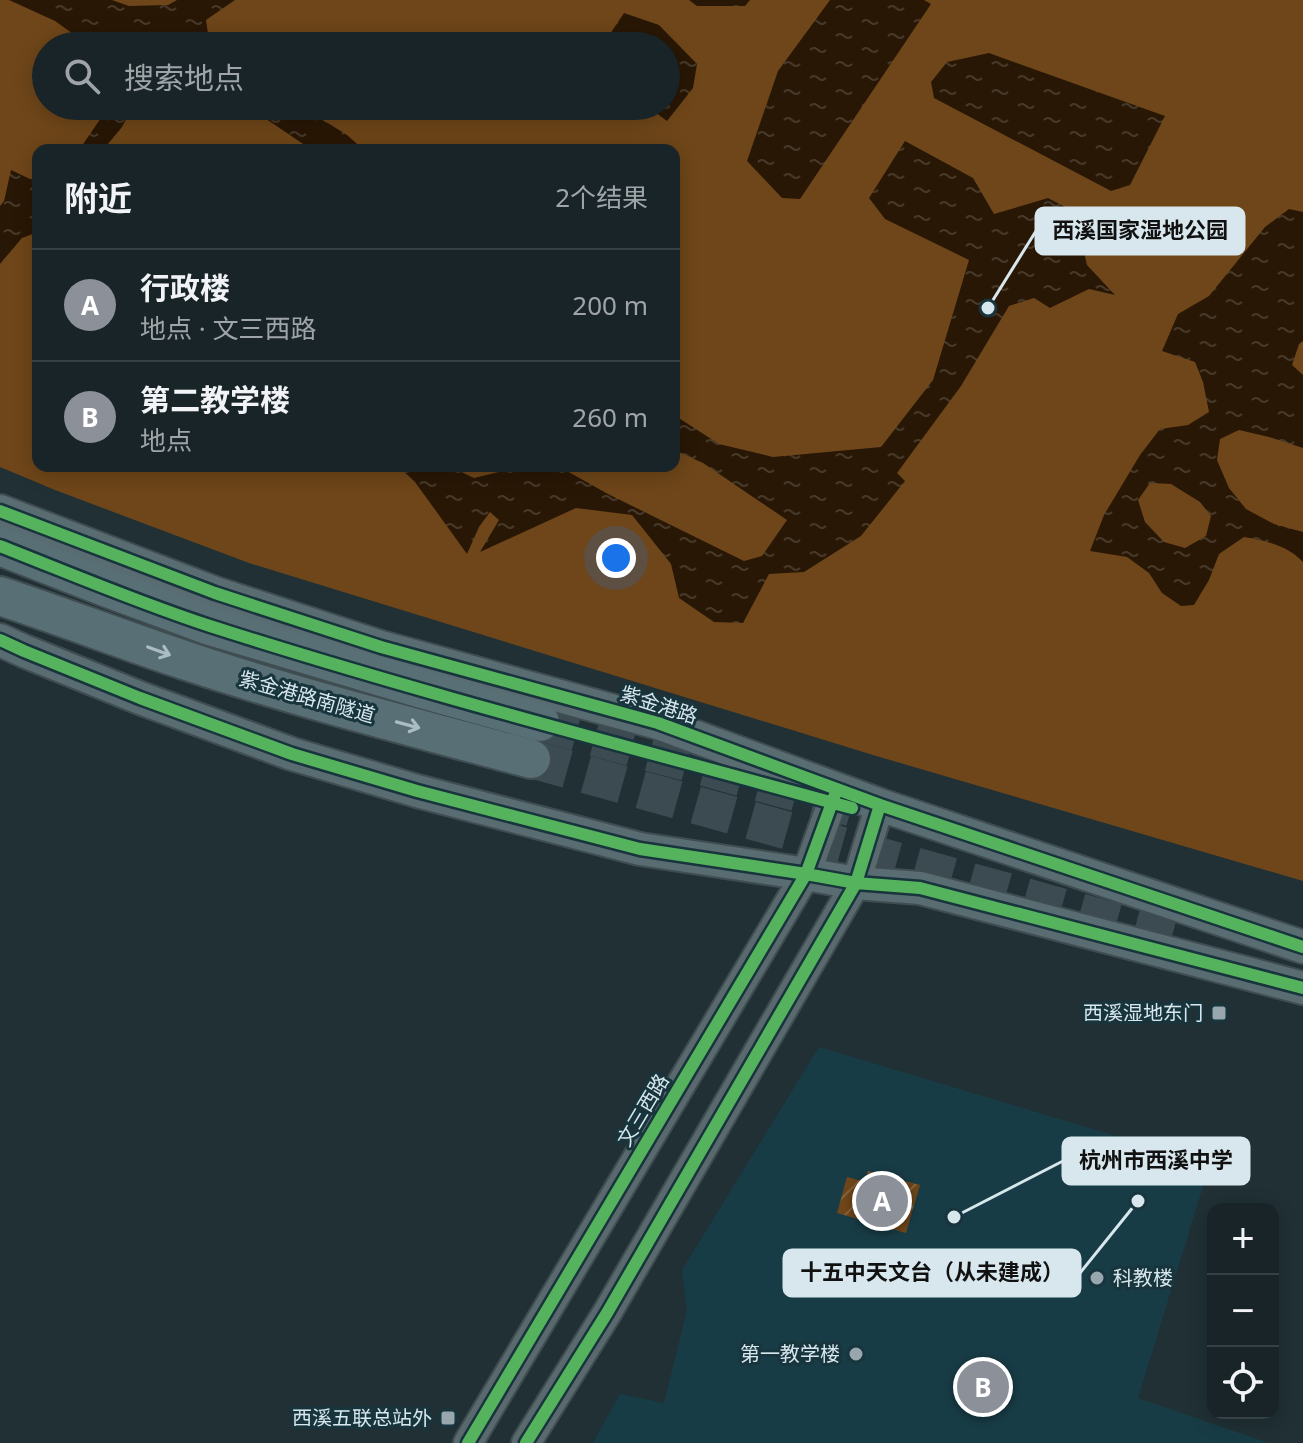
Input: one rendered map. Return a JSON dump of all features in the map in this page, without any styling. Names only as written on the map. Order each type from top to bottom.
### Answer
[{"type":"highway","points":[[0,535],[105,587]]},
{"type":"highway","points":[[0,546],[105,587]]},
{"type":"highway","name":"紫金港路南隧道","points":[[105,587],[207,625],[540,722]]},
{"type":"highway","name":"紫金港路南隧道","points":[[0,593],[188,662],[531,759]]},
{"type":"main road","name":"紫金港路","points":[[0,511],[215,593],[381,647],[658,723],[880,805],[1303,947]]},
{"type":"main road","points":[[0,640],[140,698],[292,754],[417,791],[640,849],[856,883],[920,888],[1303,988]]},
{"type":"main road","name":"文三西路","points":[[468,1443],[806,874],[837,789]]},
{"type":"main road","points":[[526,1443],[607,1313],[856,883],[880,805]]},
{"type":"shaded area","points":[[0,0],[1303,0],[1303,881],[873,755],[249,563],[0,467]]},
{"type":"shaded area","points":[[819,1047],[1210,1164],[1138,1398],[1269,1443],[593,1443],[620,1394],[664,1403],[687,1310],[682,1270]]},
{"type":"shaded area","points":[[868,1171],[920,1185],[906,1233],[837,1213],[847,1177],[862,1181]]},
{"type":"water","points":[[9,0],[112,0],[129,6],[168,5],[177,0],[235,0],[206,20],[208,32],[70,32],[55,21]]},
{"type":"water","points":[[689,0],[750,0],[745,6],[697,6]]},
{"type":"water","points":[[830,0],[924,0],[931,4],[800,199],[782,198],[747,161],[778,71]]},
{"type":"water","points":[[624,13],[659,25],[666,32],[611,32]]},
{"type":"water","points":[[680,47],[697,64],[693,88],[680,104]]},
{"type":"water","points":[[989,53],[1165,116],[1130,185],[1111,191],[934,98],[931,82],[947,62]]},
{"type":"water","points":[[100,120],[126,120],[108,144],[83,144]]},
{"type":"water","points":[[268,120],[323,120],[357,144],[303,144]]},
{"type":"water","points":[[905,141],[973,178],[994,214],[1048,198],[1086,218],[1080,234],[1087,265],[1115,295],[1089,289],[1050,308],[1034,298],[1009,306],[961,386],[897,473],[905,481],[861,536],[804,572],[769,574],[743,623],[714,622],[679,598],[671,564],[632,515],[576,508],[480,552],[499,520],[490,512],[479,527],[467,554],[404,472],[461,472],[474,478],[498,472],[569,472],[744,561],[762,556],[787,520],[703,463],[680,453],[680,419],[719,444],[773,457],[881,447],[933,380],[969,260],[885,219],[869,198]]},
{"type":"water","points":[[11,170],[32,179],[32,234],[22,238],[0,264],[0,206]]},
{"type":"water","points":[[1289,209],[1303,212],[1303,341],[1292,365],[1303,375],[1303,448],[1239,430],[1220,439],[1217,460],[1229,488],[1246,509],[1274,524],[1303,532],[1303,562],[1283,548],[1244,537],[1219,554],[1209,580],[1194,605],[1181,606],[1162,593],[1149,573],[1127,557],[1090,551],[1104,515],[1140,455],[1160,429],[1188,425],[1209,412],[1195,362],[1162,351],[1178,314],[1209,296],[1265,227]],"holes":[[[1150,483],[1171,484],[1200,502],[1211,516],[1206,536],[1185,548],[1164,542],[1145,522],[1138,500]]]},
{"type":"tunnel","points":[[540,722],[857,809]]},
{"type":"tunnel","points":[[531,759],[1179,940]]},
{"type":"cycle path","points":[[0,511],[215,593],[381,647],[658,723],[880,805],[1303,947]]},
{"type":"cycle path","points":[[0,546],[157,608],[290,651],[852,808]]},
{"type":"cycle path","points":[[0,640],[140,698],[292,754],[417,791],[640,849],[856,883],[920,888],[1303,988]]},
{"type":"cycle path","points":[[468,1443],[806,874],[837,789]]},
{"type":"cycle path","points":[[526,1443],[607,1313],[856,883],[880,805]]},
{"type":"place","name":"西溪国家湿地公园","points":[[988,308]]},
{"type":"place","name":"西溪湿地东门","points":[[1219,1013]]},
{"type":"place","name":"行政楼","points":[[882,1201]]},
{"type":"place","name":"十五中天文台（从未建成）","points":[[1138,1201]]},
{"type":"place","name":"杭州市西溪中学","points":[[954,1217]]},
{"type":"place","name":"科教楼","points":[[1097,1278]]},
{"type":"place","name":"第一教学楼","points":[[856,1354]]},
{"type":"place","name":"第二教学楼","points":[[983,1387]]},
{"type":"place","name":"西溪五联总站外","points":[[448,1418]]}]
